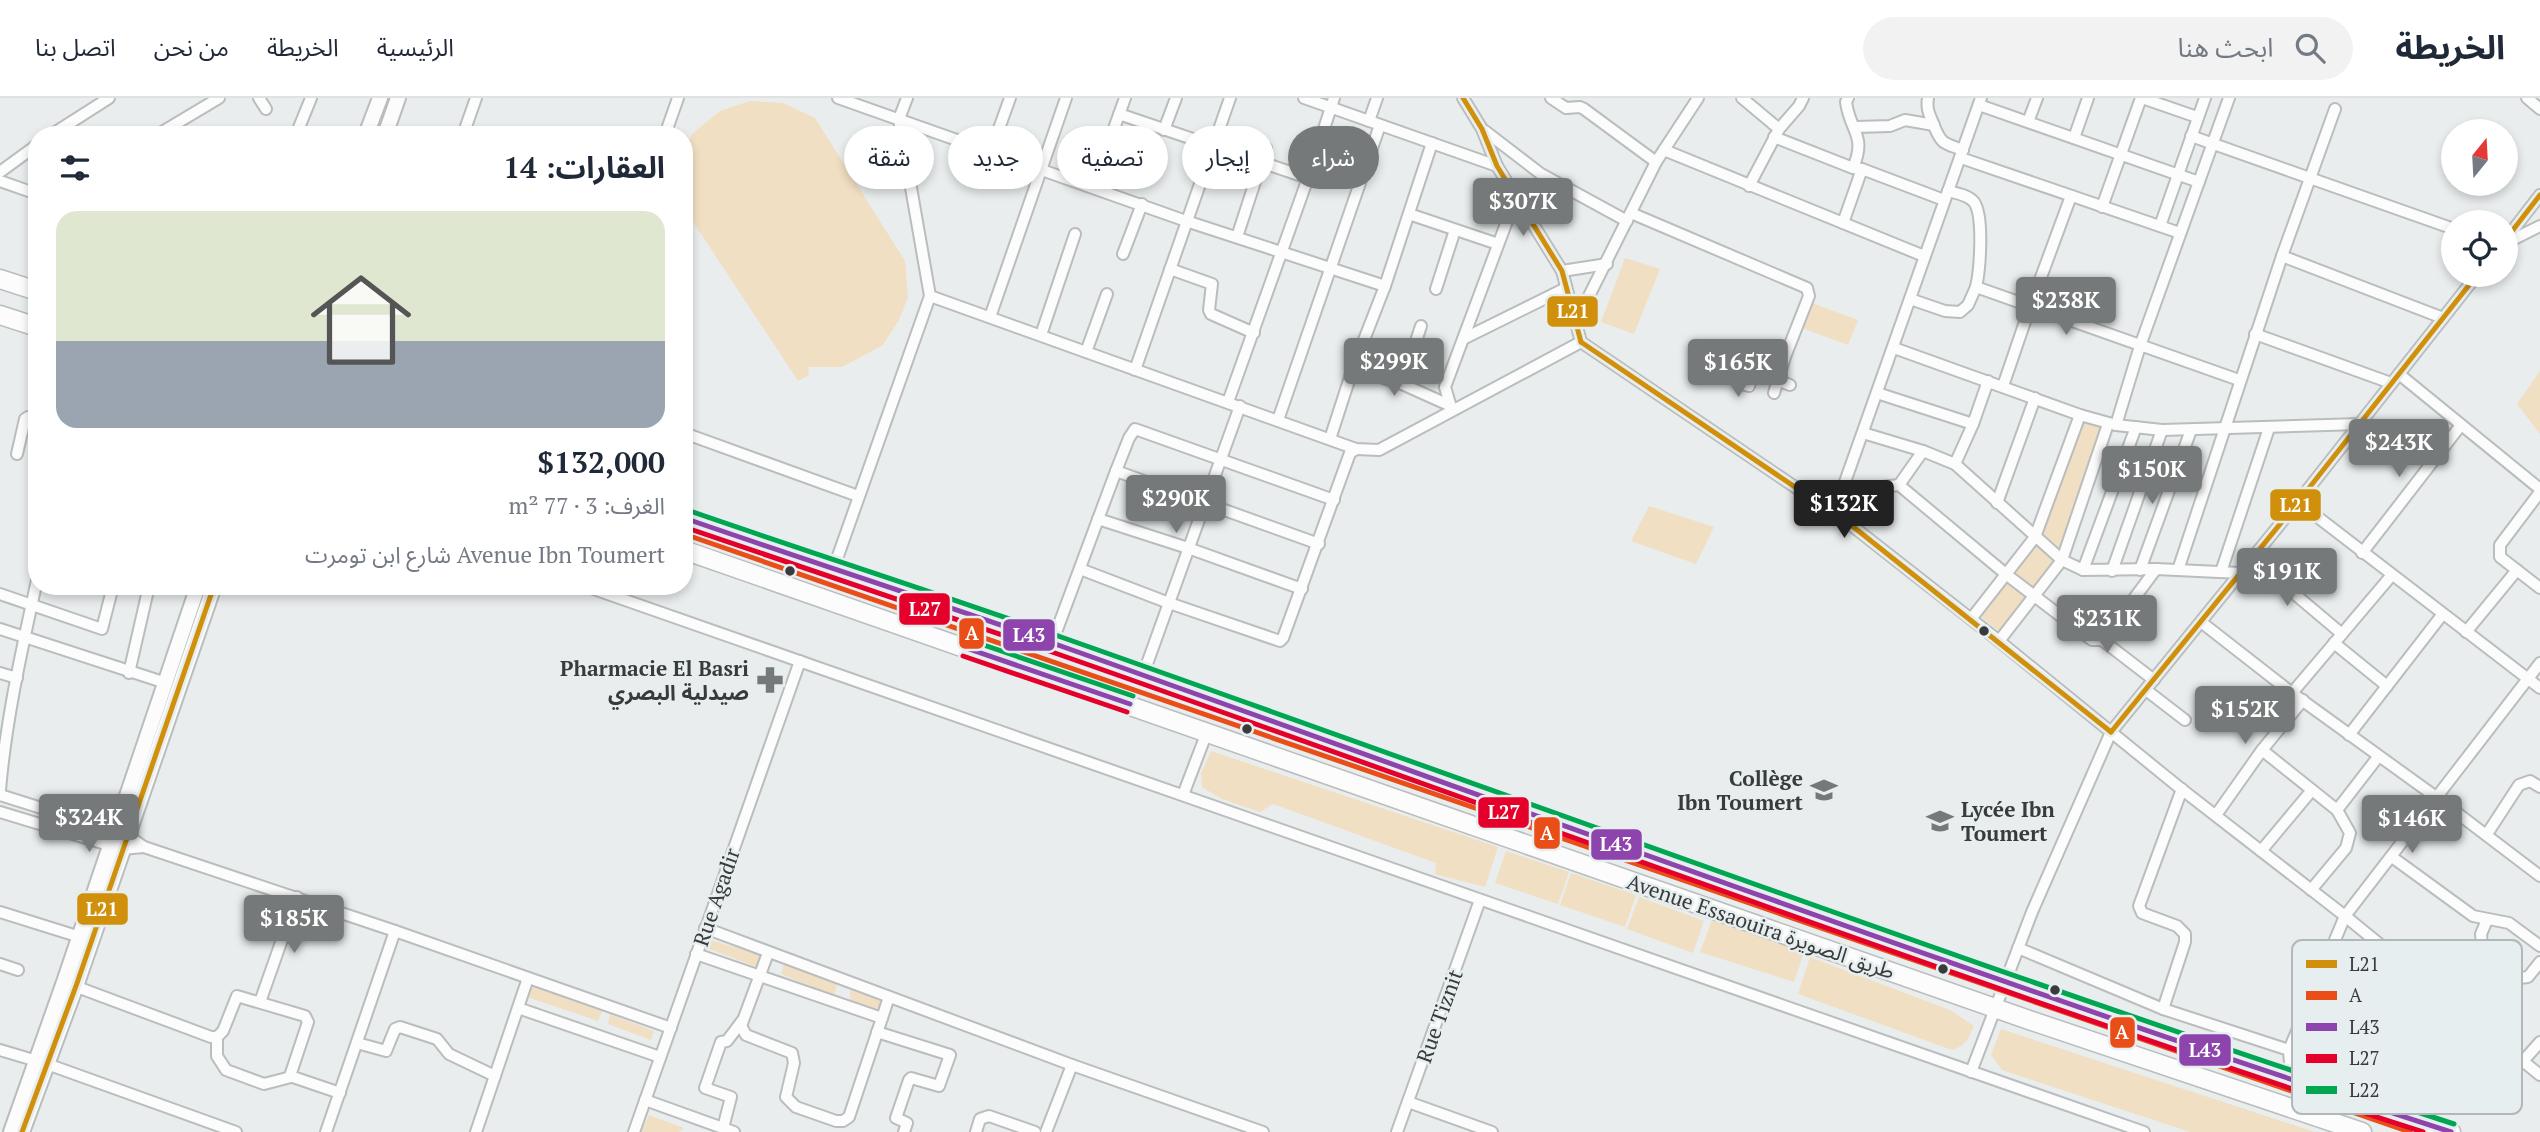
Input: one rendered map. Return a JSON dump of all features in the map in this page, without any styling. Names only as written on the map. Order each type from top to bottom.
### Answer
[{"type":"main road","points":[[0,279],[28,288]]},
{"type":"main road","points":[[0,315],[28,324]]},
{"type":"main road","name":"Avenue Essaouira طريق الصويرة","points":[[693,521],[1052,643],[1760,895],[2292,1080]]},
{"type":"main road","name":"Avenue Essaouira طريق الصويرة","points":[[693,553],[1994,1008],[2292,1108]]},
{"type":"main road","name":"Avenue Essaouira طريق الصويرة","points":[[2309,1114],[2362,1132]]},
{"type":"main road","name":"Avenue Essaouira طريق الصويرة","points":[[2396,1114],[2451,1132]]},
{"type":"street","points":[[65,126],[109,98]]},
{"type":"street","points":[[180,126],[219,98]]},
{"type":"street","points":[[259,98],[266,109]]},
{"type":"street","points":[[300,126],[311,98]]},
{"type":"street","points":[[369,126],[380,98]]},
{"type":"street","points":[[388,126],[398,98]]},
{"type":"street","points":[[466,126],[476,98]]},
{"type":"street","points":[[668,126],[677,98]]},
{"type":"street","points":[[838,98],[948,136]]},
{"type":"street","points":[[832,570],[930,296],[899,119],[907,98]]},
{"type":"street","points":[[1000,126],[1010,98]]},
{"type":"street","points":[[1043,163],[1066,98]]},
{"type":"street","points":[[1115,126],[1125,98]]},
{"type":"street","points":[[1166,126],[1176,98]]},
{"type":"street","points":[[1220,126],[1230,98]]},
{"type":"street","points":[[1304,98],[1332,103],[1374,123],[1497,166]]},
{"type":"street","points":[[1278,420],[1331,269],[1374,123],[1377,98]]},
{"type":"street","points":[[1551,98],[1566,108],[1584,109],[1656,162]]},
{"type":"street","points":[[1576,322],[1656,162],[1698,98]]},
{"type":"street","points":[[1742,98],[1777,133],[1857,168],[1946,195],[1970,199],[1976,208],[1980,243],[1976,287],[1968,305],[1960,312],[1954,313],[1910,299]]},
{"type":"street","points":[[1749,186],[1777,133],[1803,98]]},
{"type":"street","points":[[1843,223],[1860,152],[1858,135],[1848,119],[1846,102],[1849,98]]},
{"type":"street","points":[[1928,98],[1928,116],[1940,140],[1962,154],[2071,196],[2180,233]]},
{"type":"street","points":[[2028,122],[2036,98]]},
{"type":"street","points":[[2074,138],[2088,98]]},
{"type":"street","points":[[2102,207],[2141,98],[2197,117]]},
{"type":"street","points":[[2160,226],[2206,98]]},
{"type":"street","points":[[1999,641],[2062,559],[2228,98]]},
{"type":"street","points":[[2527,98],[2540,108]]},
{"type":"street","points":[[1465,99],[1482,129],[1497,166],[1562,271],[1581,342],[1851,525],[2375,940]]},
{"type":"street","points":[[1834,513],[1980,102],[2120,156],[2199,182]]},
{"type":"street","points":[[1325,126],[1332,103]]},
{"type":"street","points":[[2178,570],[2239,380],[2335,109]]},
{"type":"street","points":[[1119,114],[1153,126]]},
{"type":"street","points":[[1855,127],[1890,126],[1905,120],[1934,125]]},
{"type":"street","points":[[1482,129],[1541,174],[1629,217],[1807,288],[1809,296],[1774,393]]},
{"type":"street","points":[[2191,136],[2441,224]]},
{"type":"street","points":[[1330,439],[1353,368],[1385,286],[1432,143]]},
{"type":"street","points":[[1664,150],[1924,256]]},
{"type":"street","points":[[0,172],[28,152]]},
{"type":"street","points":[[0,181],[28,191]]},
{"type":"street","points":[[990,317],[1034,189]]},
{"type":"street","points":[[1099,189],[1186,221],[1385,286]]},
{"type":"street","points":[[1135,370],[1198,189]]},
{"type":"street","points":[[1237,237],[1253,189]]},
{"type":"street","points":[[1143,675],[1220,459],[1254,333],[1304,189]]},
{"type":"street","points":[[2518,225],[2540,195]]},
{"type":"street","points":[[2003,387],[2071,196]]},
{"type":"street","points":[[1452,407],[1445,387],[1516,197]]},
{"type":"street","points":[[1123,254],[1142,204]]},
{"type":"street","points":[[1409,214],[1498,244]]},
{"type":"street","points":[[2518,236],[2540,226]]},
{"type":"street","points":[[1437,289],[1455,230]]},
{"type":"street","points":[[1041,335],[1075,234]]},
{"type":"street","points":[[2282,256],[2443,318]]},
{"type":"street","points":[[1562,271],[1607,264]]},
{"type":"street","points":[[1170,270],[1212,284],[1211,314],[1254,333]]},
{"type":"street","points":[[1976,287],[2239,380]]},
{"type":"street","points":[[1971,1072],[2005,979],[2111,732],[2298,502],[2468,287]]},
{"type":"street","points":[[1463,339],[1566,288]]},
{"type":"street","points":[[1086,352],[1107,294]]},
{"type":"street","points":[[930,296],[1356,449],[1379,450],[1452,407],[1581,342]]},
{"type":"street","points":[[1402,384],[1421,326]]},
{"type":"street","points":[[2255,334],[2395,379],[2460,425],[2540,490],[2500,545],[2500,556],[2540,587]]},
{"type":"street","points":[[1894,348],[2112,425],[2191,430],[2359,424]]},
{"type":"street","points":[[1757,373],[1767,351]]},
{"type":"street","points":[[1731,363],[1790,385]]},
{"type":"street","points":[[1353,368],[1402,384],[1452,407]]},
{"type":"street","points":[[1955,464],[1988,382]]},
{"type":"street","points":[[1877,393],[1973,424]]},
{"type":"street","points":[[1997,503],[2035,398]]},
{"type":"street","points":[[1971,619],[2035,537],[2080,415]]},
{"type":"street","points":[[18,454],[25,419],[28,417]]},
{"type":"street","points":[[2362,553],[2460,425]]},
{"type":"street","points":[[2083,570],[2136,427]]},
{"type":"street","points":[[2221,572],[2269,428]]},
{"type":"street","points":[[1052,643],[1116,471],[1135,429],[1334,500]]},
{"type":"street","points":[[2112,571],[2162,430]]},
{"type":"street","points":[[2140,570],[2191,430]]},
{"type":"street","points":[[1863,433],[1923,451],[1955,464],[2035,537],[2062,559],[2083,570],[2156,569],[2240,573]]},
{"type":"street","points":[[693,436],[858,496]]},
{"type":"street","points":[[1080,569],[1276,641],[1283,638],[1350,453],[1356,449]]},
{"type":"street","points":[[1899,485],[1923,451]]},
{"type":"street","points":[[1116,471],[1319,544]]},
{"type":"street","points":[[1851,525],[1865,489],[1899,485],[2034,596],[2092,640],[2102,640],[2154,680]]},
{"type":"street","points":[[2298,502],[2540,688]]},
{"type":"street","points":[[1098,519],[1302,589]]},
{"type":"street","points":[[2252,558],[2342,634]]},
{"type":"street","points":[[2102,640],[2156,569]]},
{"type":"street","points":[[2466,632],[2517,570]]},
{"type":"street","points":[[2292,693],[2391,576]]},
{"type":"street","points":[[0,594],[31,607],[102,629],[111,595]]},
{"type":"street","points":[[34,595],[17,678],[5,716],[0,793],[119,840]]},
{"type":"street","points":[[130,673],[147,595]]},
{"type":"street","points":[[13,1130],[70,984],[119,840],[195,595]]},
{"type":"street","points":[[70,984],[80,937],[211,595]]},
{"type":"street","points":[[611,595],[2144,1132]]},
{"type":"street","points":[[2349,735],[2442,615]]},
{"type":"street","points":[[2201,622],[2292,693],[2487,834],[2540,876]]},
{"type":"street","points":[[0,629],[166,683]]},
{"type":"street","points":[[2334,643],[2387,685]]},
{"type":"street","name":"Rue Agadir","points":[[634,1132],[800,661]]},
{"type":"street","points":[[2335,940],[2345,916],[2540,663]]},
{"type":"street","points":[[0,673],[17,678]]},
{"type":"street","points":[[2146,690],[2185,720]]},
{"type":"street","points":[[2216,815],[2302,700]]},
{"type":"street","points":[[1183,795],[1207,732]]},
{"type":"street","points":[[2262,750],[2337,810],[2350,833],[2349,842],[2311,890]]},
{"type":"street","points":[[2337,810],[2378,757]]},
{"type":"street","points":[[2487,834],[2519,785],[2530,782],[2540,787]]},
{"type":"street","points":[[2163,1009],[2185,942],[2185,934],[2177,926],[2142,913],[2139,906],[2182,789]]},
{"type":"street","points":[[2261,851],[2312,790]]},
{"type":"street","points":[[0,812],[144,847],[297,897],[671,1028]]},
{"type":"street","points":[[2392,856],[2473,916],[2509,923],[2540,946]]},
{"type":"street","points":[[260,1002],[297,897]]},
{"type":"street","name":"Rue Tiznit","points":[[1397,1132],[1480,900]]},
{"type":"street","points":[[0,912],[80,937]]},
{"type":"street","points":[[2482,940],[2487,920]]},
{"type":"street","points":[[705,928],[1072,1065],[1263,1132]]},
{"type":"street","points":[[326,1132],[395,931]]},
{"type":"street","points":[[2018,948],[2163,1009],[2289,1050]]},
{"type":"street","points":[[768,953],[741,1026],[746,1035],[792,1053],[795,1058],[786,1091],[789,1103],[843,1121],[851,1112],[889,997]]},
{"type":"street","points":[[696,954],[882,1018]]},
{"type":"street","points":[[2522,977],[2528,976],[2540,962]]},
{"type":"street","points":[[0,964],[18,970]]},
{"type":"street","points":[[476,1132],[528,978]]},
{"type":"street","points":[[70,984],[217,1037]]},
{"type":"street","points":[[291,1077],[308,1018],[237,996],[223,1031],[217,1037],[219,1062],[226,1070],[264,1084],[291,1077],[340,1093]]},
{"type":"street","points":[[518,1008],[660,1057]]},
{"type":"street","points":[[723,1128],[731,1097],[705,1088],[721,1042],[727,1041],[744,1018]]},
{"type":"street","points":[[357,1043],[386,1051],[395,1029],[400,1027],[437,1039],[449,1054],[495,1076]]},
{"type":"street","points":[[877,1032],[950,1055],[939,1086],[911,1078],[909,1080],[896,1118],[907,1123],[904,1132]]},
{"type":"street","points":[[2540,1042],[2524,1060],[2540,1075]]},
{"type":"street","points":[[2285,1078],[2292,1043]]},
{"type":"street","points":[[0,1050],[236,1132]]},
{"type":"street","points":[[1046,1132],[1072,1065]]},
{"type":"street","points":[[645,1100],[734,1132]]},
{"type":"street","points":[[1408,1102],[1492,1132]]},
{"type":"street","points":[[976,1132],[980,1119],[989,1116],[1035,1132]]},
{"type":"shaded area","points":[[750,101],[783,103],[815,118],[844,164],[844,189],[860,189],[905,261],[908,297],[899,320],[883,345],[842,367],[808,367],[809,375],[798,381],[693,222],[693,133],[720,111]]},
{"type":"shaded area","points":[[1625,258],[1660,269],[1634,334],[1601,322]]},
{"type":"shaded area","points":[[1812,303],[1858,320],[1848,345],[1802,328]]},
{"type":"shaded area","points":[[2540,371],[2540,434],[2517,404]]},
{"type":"shaded area","points":[[2082,419],[2107,427],[2059,554],[2039,537]]},
{"type":"shaded area","points":[[1649,506],[1714,527],[1696,564],[1631,541]]},
{"type":"shaded area","points":[[2036,544],[2055,559],[2033,590],[2010,577]]},
{"type":"shaded area","points":[[2007,582],[2028,597],[1999,631],[1979,615]]},
{"type":"shaded area","points":[[1211,751],[1498,847],[1485,887],[1435,874],[1436,863],[1273,804],[1260,812],[1222,799],[1202,787],[1201,773]]},
{"type":"shaded area","points":[[1506,851],[1569,872],[1558,904],[1495,883]]},
{"type":"shaded area","points":[[1571,873],[1636,895],[1625,927],[1560,905]]},
{"type":"shaded area","points":[[1639,897],[1704,921],[1693,953],[1627,929]]},
{"type":"shaded area","points":[[1712,920],[1805,949],[1794,982],[1700,952]]},
{"type":"shaded area","points":[[707,939],[762,955],[759,968],[707,948]]},
{"type":"shaded area","points":[[1810,957],[1950,1010],[1974,1026],[1964,1044],[1952,1050],[1798,994]]},
{"type":"shaded area","points":[[784,964],[837,984],[834,996],[781,974]]},
{"type":"shaded area","points":[[530,985],[602,1011],[598,1021],[527,997]]},
{"type":"shaded area","points":[[850,990],[883,1001],[876,1010],[850,1002]]},
{"type":"shaded area","points":[[610,1014],[654,1031],[651,1040],[608,1024]]},
{"type":"shaded area","points":[[2001,1029],[2315,1132],[2190,1132],[2002,1070],[1991,1055]]},
{"type":"shaded area","points":[[649,1115],[684,1128],[679,1132],[641,1132]]},
{"type":"transit line","name":"L21","points":[[1463,98],[1482,129],[1497,166],[1562,271],[1581,342]]},
{"type":"transit line","name":"L21","points":[[2518,223],[2540,195]]},
{"type":"transit line","name":"L21","points":[[2111,732],[2298,502],[2468,287]]},
{"type":"transit line","name":"L21","points":[[1581,342],[1851,525],[2111,732]]},
{"type":"transit line","name":"L22","points":[[693,512],[1061,637],[1756,885],[2292,1070]]},
{"type":"transit line","name":"L43","points":[[693,521],[1058,645],[1753,893],[2292,1079]]},
{"type":"transit line","name":"L27","points":[[693,530],[1052,652],[1736,896],[2292,1089]]},
{"type":"transit line","name":"A","points":[[693,537],[2292,1091]]},
{"type":"transit line","name":"L21","points":[[22,1132],[76,986],[211,595]]},
{"type":"transit line","name":"L22","points":[[969,640],[1133,696]]},
{"type":"transit line","name":"L43","points":[[966,648],[1130,704]]},
{"type":"transit line","name":"L27","points":[[963,656],[1127,712]]},
{"type":"transit line","name":"A","points":[[2358,1114],[2410,1132]]},
{"type":"transit line","name":"L27","points":[[2368,1114],[2423,1132]]},
{"type":"transit line","name":"L43","points":[[2397,1114],[2451,1132]]},
{"type":"transit line","name":"L22","points":[[2424,1114],[2454,1124]]},
{"type":"place","name":"Pharmacie El Basri صيدلية البصري","points":[[770,680]]},
{"type":"place","name":"Collège Ibn Toumert","points":[[1824,790]]},
{"type":"place","name":"Lycée Ibn Toumert","points":[[1940,821]]}]
